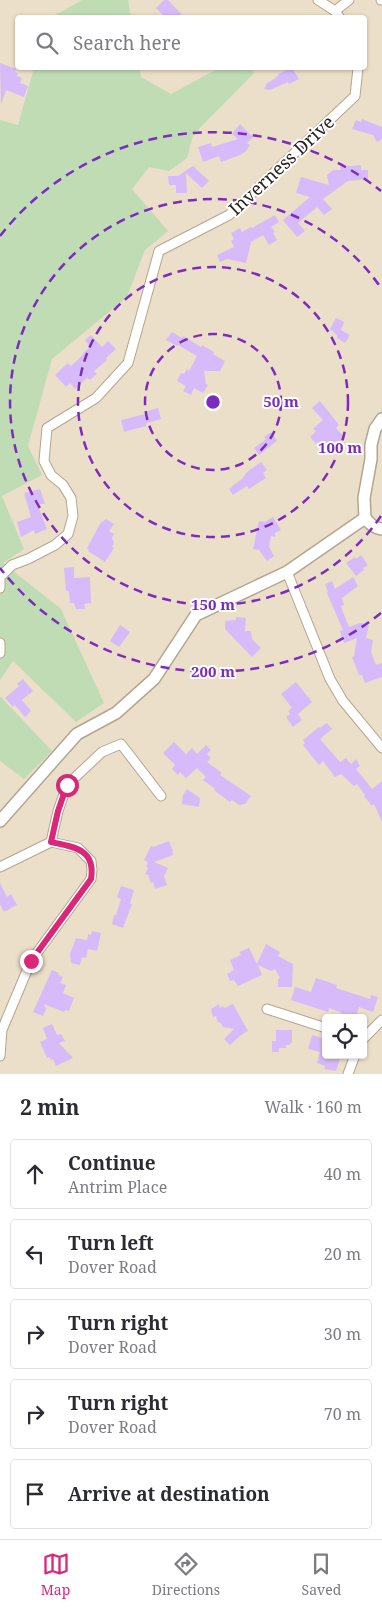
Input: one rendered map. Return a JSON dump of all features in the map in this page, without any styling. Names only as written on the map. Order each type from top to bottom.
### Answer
[{"type":"street","points":[[318,0],[337,14],[349,0]]},
{"type":"street","name":"Inverness Drive","points":[[0,588],[0,578],[12,565],[55,545],[68,534],[73,516],[72,498],[63,484],[51,475],[44,461],[47,428],[96,398],[128,363],[159,251],[229,215],[355,96],[358,70]]},
{"type":"street","points":[[382,419],[375,429],[371,445],[371,460],[364,498],[364,518],[370,525],[382,529]]},
{"type":"street","points":[[0,821],[78,734],[116,713],[154,679],[196,614],[287,572],[364,518]]},
{"type":"street","points":[[287,572],[330,679],[343,701],[382,748]]},
{"type":"street","points":[[0,643],[0,653]]},
{"type":"street","points":[[51,842],[58,811],[67,785],[102,752],[112,747],[122,744],[161,796]]},
{"type":"street","points":[[0,867],[51,842],[78,848],[91,861],[92,870],[91,879],[31,961],[2,1030],[0,1056]]},
{"type":"street","points":[[268,1009],[322,1027]]},
{"type":"street","points":[[367,1035],[382,1020]]},
{"type":"street","points":[[348,1074],[354,1059]]},
{"type":"green space","points":[[82,0],[128,0],[131,15],[56,15]]},
{"type":"green space","points":[[33,70],[140,70],[141,77],[171,94],[215,70],[252,70],[254,73],[193,135],[187,158],[169,171],[149,167],[132,189],[168,231],[145,250],[127,297],[52,359],[28,446],[42,475],[2,496],[24,549],[3,563],[61,609],[104,703],[76,722],[13,661],[0,680],[0,120],[18,125]]},
{"type":"green space","points":[[0,696],[52,751],[24,779],[0,761]]},
{"type":"building","points":[[164,0],[168,0],[182,15],[163,15],[156,8]]},
{"type":"building","points":[[0,63],[15,69],[15,72],[18,73],[17,76],[22,78],[20,83],[28,86],[24,97],[6,90],[1,105]]},
{"type":"building","points":[[287,70],[293,70],[299,79],[270,90],[264,89],[267,83],[276,78],[278,74]]},
{"type":"building","points":[[362,119],[382,127],[382,139],[377,142],[373,135],[352,129],[356,120],[361,122]]},
{"type":"building","points":[[240,124],[253,137],[247,143],[250,145],[246,151],[221,162],[219,156],[203,162],[198,147],[211,143],[212,147],[238,139],[232,134]]},
{"type":"building","points":[[361,165],[361,170],[368,170],[368,179],[348,181],[323,199],[332,209],[324,215],[317,207],[298,223],[305,231],[297,237],[283,220],[310,197],[296,193],[301,177],[329,185],[327,175],[333,170],[341,170],[340,167]]},
{"type":"building","points":[[193,166],[209,181],[202,188],[186,173],[187,193],[176,193],[176,185],[169,185],[168,176],[178,176]]},
{"type":"building","points":[[275,215],[279,222],[271,227],[275,232],[273,233],[277,240],[269,245],[263,235],[251,242],[246,263],[227,259],[220,262],[217,255],[234,247],[231,241],[234,239],[231,233],[240,228],[242,232],[252,228]]},
{"type":"building","points":[[336,318],[344,322],[341,330],[350,335],[345,343],[337,338],[337,335],[330,329]]},
{"type":"building","points":[[172,332],[182,338],[183,336],[201,347],[202,345],[225,361],[220,371],[204,371],[206,384],[208,385],[203,393],[194,388],[191,395],[183,391],[186,386],[177,381],[181,373],[184,374],[187,369],[189,371],[197,356],[166,340]]},
{"type":"building","points":[[91,335],[102,347],[108,341],[116,349],[94,371],[97,374],[90,380],[87,378],[75,389],[70,383],[66,387],[55,375],[68,363],[71,366],[84,354],[90,347],[85,340]]},
{"type":"building","points":[[320,401],[339,425],[336,428],[345,438],[338,443],[336,441],[324,452],[310,437],[316,431],[313,429],[323,420],[312,408]]},
{"type":"building","points":[[158,408],[161,419],[147,423],[146,426],[124,432],[121,420],[145,414],[145,412]]},
{"type":"building","points":[[271,432],[277,441],[259,455],[254,448],[266,439],[264,437]]},
{"type":"building","points":[[261,462],[267,470],[263,473],[266,478],[249,489],[247,486],[233,495],[229,489]]},
{"type":"building","points":[[40,489],[45,504],[37,504],[47,529],[35,534],[34,530],[21,537],[17,522],[31,517],[24,493]]},
{"type":"building","points":[[273,517],[281,530],[275,533],[275,537],[271,536],[269,547],[274,556],[267,561],[259,550],[253,549],[259,521],[265,522]]},
{"type":"building","points":[[106,519],[114,524],[109,531],[114,534],[112,547],[114,548],[105,562],[88,551],[87,548],[101,522]]},
{"type":"building","points":[[361,555],[368,565],[356,576],[346,563]]},
{"type":"building","points":[[74,567],[74,578],[90,577],[91,603],[84,604],[85,609],[76,609],[74,603],[70,603],[69,591],[66,591],[64,568]]},
{"type":"building","points":[[353,577],[358,586],[342,598],[344,605],[341,606],[343,612],[349,627],[360,623],[369,625],[366,638],[373,640],[371,652],[376,665],[382,663],[382,677],[365,683],[362,675],[359,675],[352,657],[354,656],[357,638],[344,643],[340,631],[343,630],[325,584],[332,581],[335,589]]},
{"type":"building","points":[[236,617],[246,618],[245,631],[251,631],[252,639],[261,648],[252,657],[225,629],[225,621],[236,620]]},
{"type":"building","points":[[120,625],[130,632],[119,647],[110,641]]},
{"type":"building","points":[[23,679],[33,691],[22,700],[31,711],[25,717],[15,705],[13,707],[5,698],[19,686],[17,684]]},
{"type":"building","points":[[296,682],[312,702],[298,714],[302,720],[293,727],[286,717],[290,714],[288,711],[292,708],[281,694]]},
{"type":"building","points":[[327,723],[332,729],[320,739],[340,762],[346,758],[351,764],[356,759],[360,766],[356,769],[372,789],[382,781],[382,822],[374,804],[372,806],[357,784],[354,786],[341,774],[335,777],[323,761],[319,765],[303,745],[305,743],[303,740]]},
{"type":"building","points":[[174,742],[186,754],[192,748],[197,754],[206,745],[211,750],[207,754],[211,758],[207,762],[222,773],[220,775],[251,796],[245,804],[239,805],[232,800],[230,802],[215,791],[214,788],[203,780],[206,777],[197,768],[186,778],[180,772],[178,775],[172,769],[175,765],[163,753]]},
{"type":"building","points":[[187,789],[200,798],[199,807],[182,804],[183,795]]},
{"type":"building","points":[[169,841],[173,855],[154,862],[168,868],[164,876],[167,885],[155,889],[153,882],[151,883],[148,875],[145,874],[148,862],[144,860],[151,846]]},
{"type":"building","points":[[0,883],[7,897],[11,894],[17,905],[4,912],[0,904]]},
{"type":"building","points":[[121,886],[134,890],[130,904],[132,904],[123,928],[112,924],[121,899],[117,897]]},
{"type":"building","points":[[92,931],[101,933],[97,951],[88,949],[86,958],[82,957],[80,965],[71,963],[70,954],[76,938],[87,940],[88,934],[91,935]]},
{"type":"building","points":[[266,944],[280,952],[278,956],[293,964],[292,987],[278,987],[278,979],[280,978],[275,969],[271,971],[258,965],[262,975],[238,986],[234,980],[230,981],[227,974],[234,970],[230,960],[241,955],[239,952],[249,948],[257,964]]},
{"type":"building","points":[[52,970],[63,977],[60,983],[66,985],[63,993],[74,998],[69,1011],[65,1010],[64,1012],[44,1004],[46,1009],[43,1016],[33,1012]]},
{"type":"building","points":[[316,978],[337,985],[336,988],[370,999],[371,995],[378,997],[373,1012],[359,1007],[357,1014],[342,1014],[329,1008],[328,1012],[291,1000],[295,987],[311,992]]},
{"type":"building","points":[[219,1004],[220,1008],[223,1006],[225,1008],[233,1004],[248,1031],[230,1045],[224,1039],[234,1029],[223,1027],[220,1022],[218,1023],[216,1016],[213,1017],[211,1009]]},
{"type":"building","points":[[52,1024],[57,1035],[61,1034],[65,1041],[59,1043],[73,1058],[56,1066],[53,1059],[47,1058],[40,1042],[47,1039],[43,1028]]},
{"type":"building","points":[[276,1030],[292,1030],[292,1043],[286,1045],[286,1048],[279,1048],[279,1052],[272,1052],[272,1041],[276,1041]]},
{"type":"building","points":[[312,1035],[322,1038],[322,1059],[340,1059],[336,1071],[324,1069],[325,1066],[317,1063],[320,1052],[308,1049]]},
{"type":"route","points":[[31,961],[91,879],[91,861],[78,848],[51,842],[58,811],[67,785]]}]
